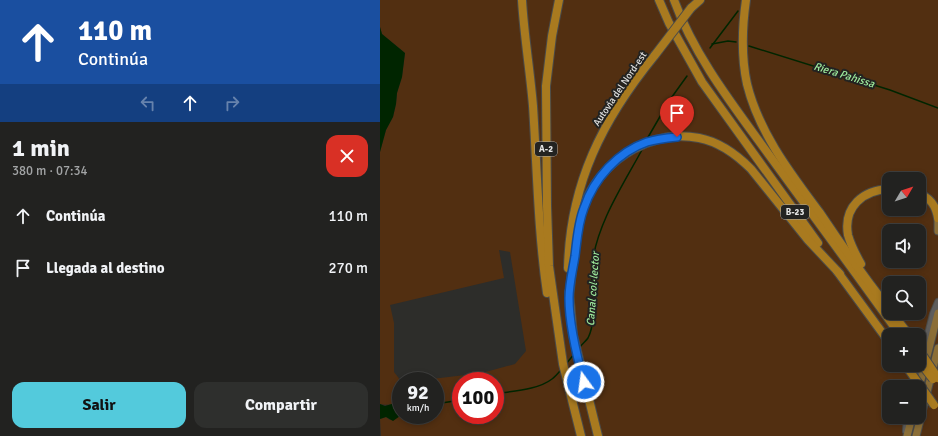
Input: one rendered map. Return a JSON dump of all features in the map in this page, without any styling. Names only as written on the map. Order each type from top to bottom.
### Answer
[{"type":"highway","points":[[522,0],[532,103],[544,268],[556,331]]},
{"type":"highway","name":"A-2","points":[[559,0],[552,36],[546,86],[546,206],[549,266],[556,331],[581,436]]},
{"type":"highway","name":"B-23","points":[[660,0],[669,23],[687,58],[702,82],[882,332]]},
{"type":"highway","name":"B-23","points":[[674,0],[697,49],[740,114],[900,328]]},
{"type":"highway","points":[[691,8],[696,0]]},
{"type":"highway","name":"Autovia del Nord-est","points":[[598,436],[573,334],[569,297],[568,267],[570,235],[578,193],[585,170],[596,144],[610,119],[641,73],[691,8],[700,0]]},
{"type":"highway","points":[[746,0],[742,38],[743,50],[748,85],[761,121],[776,150],[882,299]]},
{"type":"highway","points":[[569,297],[583,209],[597,182],[609,167],[630,150],[658,140],[677,137],[700,138],[722,147],[736,155],[751,169],[808,240],[840,274]]},
{"type":"highway","points":[[882,189],[873,190],[859,199],[851,210],[847,228],[850,240],[857,256],[882,294]]},
{"type":"highway","points":[[926,197],[932,202],[936,209],[938,218]]},
{"type":"highway","points":[[926,362],[937,380]]},
{"type":"highway","points":[[926,368],[937,380]]},
{"type":"highway","points":[[911,372],[936,408]]},
{"type":"main road","points":[[938,218],[938,231]]},
{"type":"main road","points":[[921,380],[938,313]]},
{"type":"main road","points":[[916,436],[938,348]]},
{"type":"main road","points":[[907,436],[910,424]]},
{"type":"lane","points":[[916,380],[933,314],[938,302]]},
{"type":"lane","points":[[907,424],[907,436]]},
{"type":"shaded area","points":[[380,0],[938,0],[938,436],[381,436],[380,419],[386,417],[390,420],[392,419],[392,424],[444,424],[444,378],[452,377],[452,424],[504,424],[504,372],[486,372],[515,364],[526,351],[510,252],[499,250],[504,278],[390,305],[394,323],[394,372],[392,372],[392,404],[380,404],[380,152],[386,130],[393,117],[397,93],[402,77],[405,53],[382,34],[380,27]]},
{"type":"shaded area","points":[[380,27],[382,34],[405,53],[402,77],[397,93],[393,117],[386,130],[380,152]]},
{"type":"shaded area","points":[[380,404],[385,406],[392,404],[392,420],[386,417],[380,419]]},
{"type":"waterway","name":"Canal col·lector","points":[[710,48],[738,11]]},
{"type":"waterway","name":"Riera Pahissa","points":[[712,44],[728,41],[736,42]]},
{"type":"waterway","name":"Riera Pahissa","points":[[749,46],[890,90],[938,108]]},
{"type":"waterway","name":"Canal col·lector","points":[[647,139],[669,101],[687,76]]},
{"type":"waterway","name":"Canal col·lector","points":[[580,347],[588,338],[593,322],[592,265],[599,234],[619,190],[643,148]]},
{"type":"waterway","name":"Canal col·lector","points":[[566,364],[575,353]]},
{"type":"waterway","name":"Canal col·lector","points":[[504,393],[540,386],[552,379],[561,370]]},
{"type":"waterway","name":"Canal col·lector","points":[[444,403],[452,401]]},
{"type":"route","points":[[584,382],[573,334],[569,297],[583,209],[597,182],[609,167],[619,158],[630,150],[648,142],[677,137]]}]
